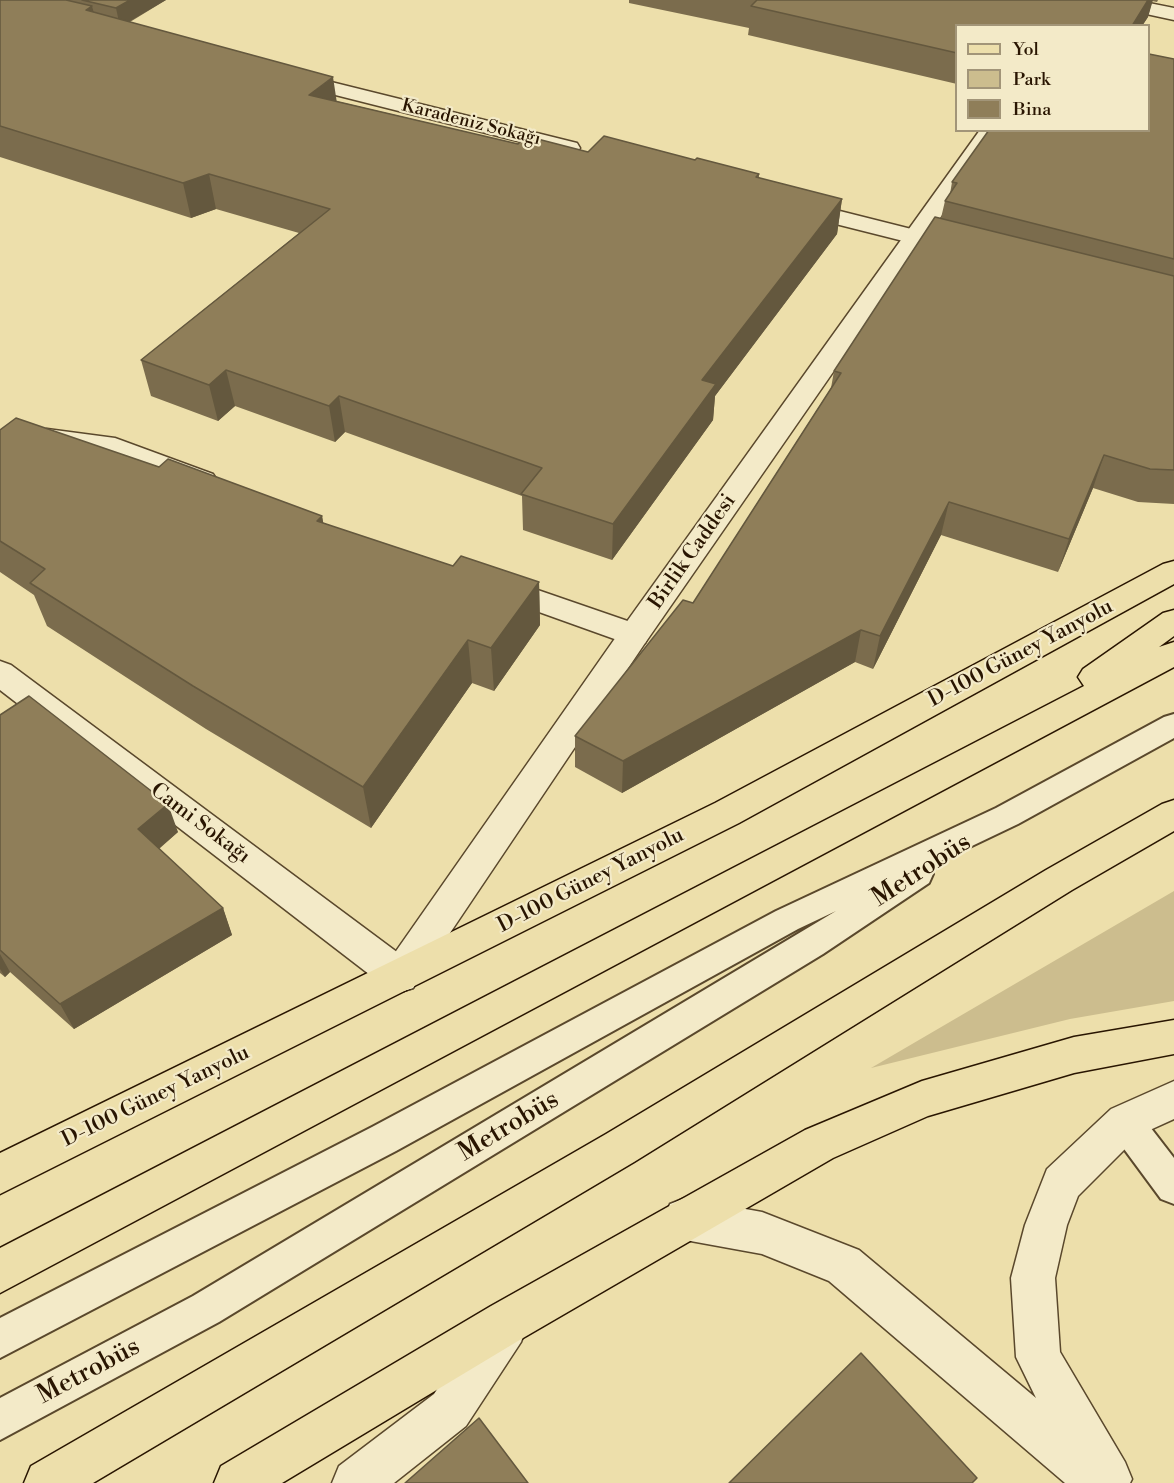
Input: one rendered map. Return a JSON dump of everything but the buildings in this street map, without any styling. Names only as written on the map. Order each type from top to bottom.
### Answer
[{"type":"main road","name":"D-100 Güney Yanyolu","points":[[0,1174],[727,813],[1174,571]]},
{"type":"main road","points":[[1024,733],[1115,660],[1174,621]]},
{"type":"main road","points":[[0,1271],[1174,653]]},
{"type":"main road","points":[[48,1483],[620,1148],[1059,880],[1174,813]]},
{"type":"main road","points":[[238,1483],[507,1322],[819,1144],[922,1099],[1074,1055],[1174,1037]]},
{"type":"street","points":[[1107,0],[1174,14]]},
{"type":"street","name":"Karadeniz Sokağı","points":[[274,74],[584,152]]},
{"type":"street","name":"Birlik Caddesi","points":[[400,976],[634,635],[990,132]]},
{"type":"street","points":[[779,202],[973,251]]},
{"type":"street","points":[[0,466],[47,438],[105,444],[229,489]]},
{"type":"street","points":[[476,578],[634,635]]},
{"type":"street","name":"Cami Sokağı","points":[[0,673],[400,976]]},
{"type":"street","points":[[1111,1483],[1038,1356],[1033,1278],[1046,1225],[1062,1183],[1125,1122],[1174,1099]]},
{"type":"street","points":[[685,1219],[762,1233],[844,1265],[1101,1483]]},
{"type":"street","points":[[356,1483],[450,1410],[507,1322]]},
{"type":"lane","name":"Metrobüs","points":[[0,1339],[384,1139],[787,920],[1007,816],[1174,725]]},
{"type":"lane","name":"Metrobüs","points":[[0,1420],[206,1309],[812,944],[1007,816]]},
{"type":"lane","points":[[1125,1122],[1174,1187]]},
{"type":"green space","points":[[1174,891],[1174,1001],[1070,1019],[871,1068]]}]
